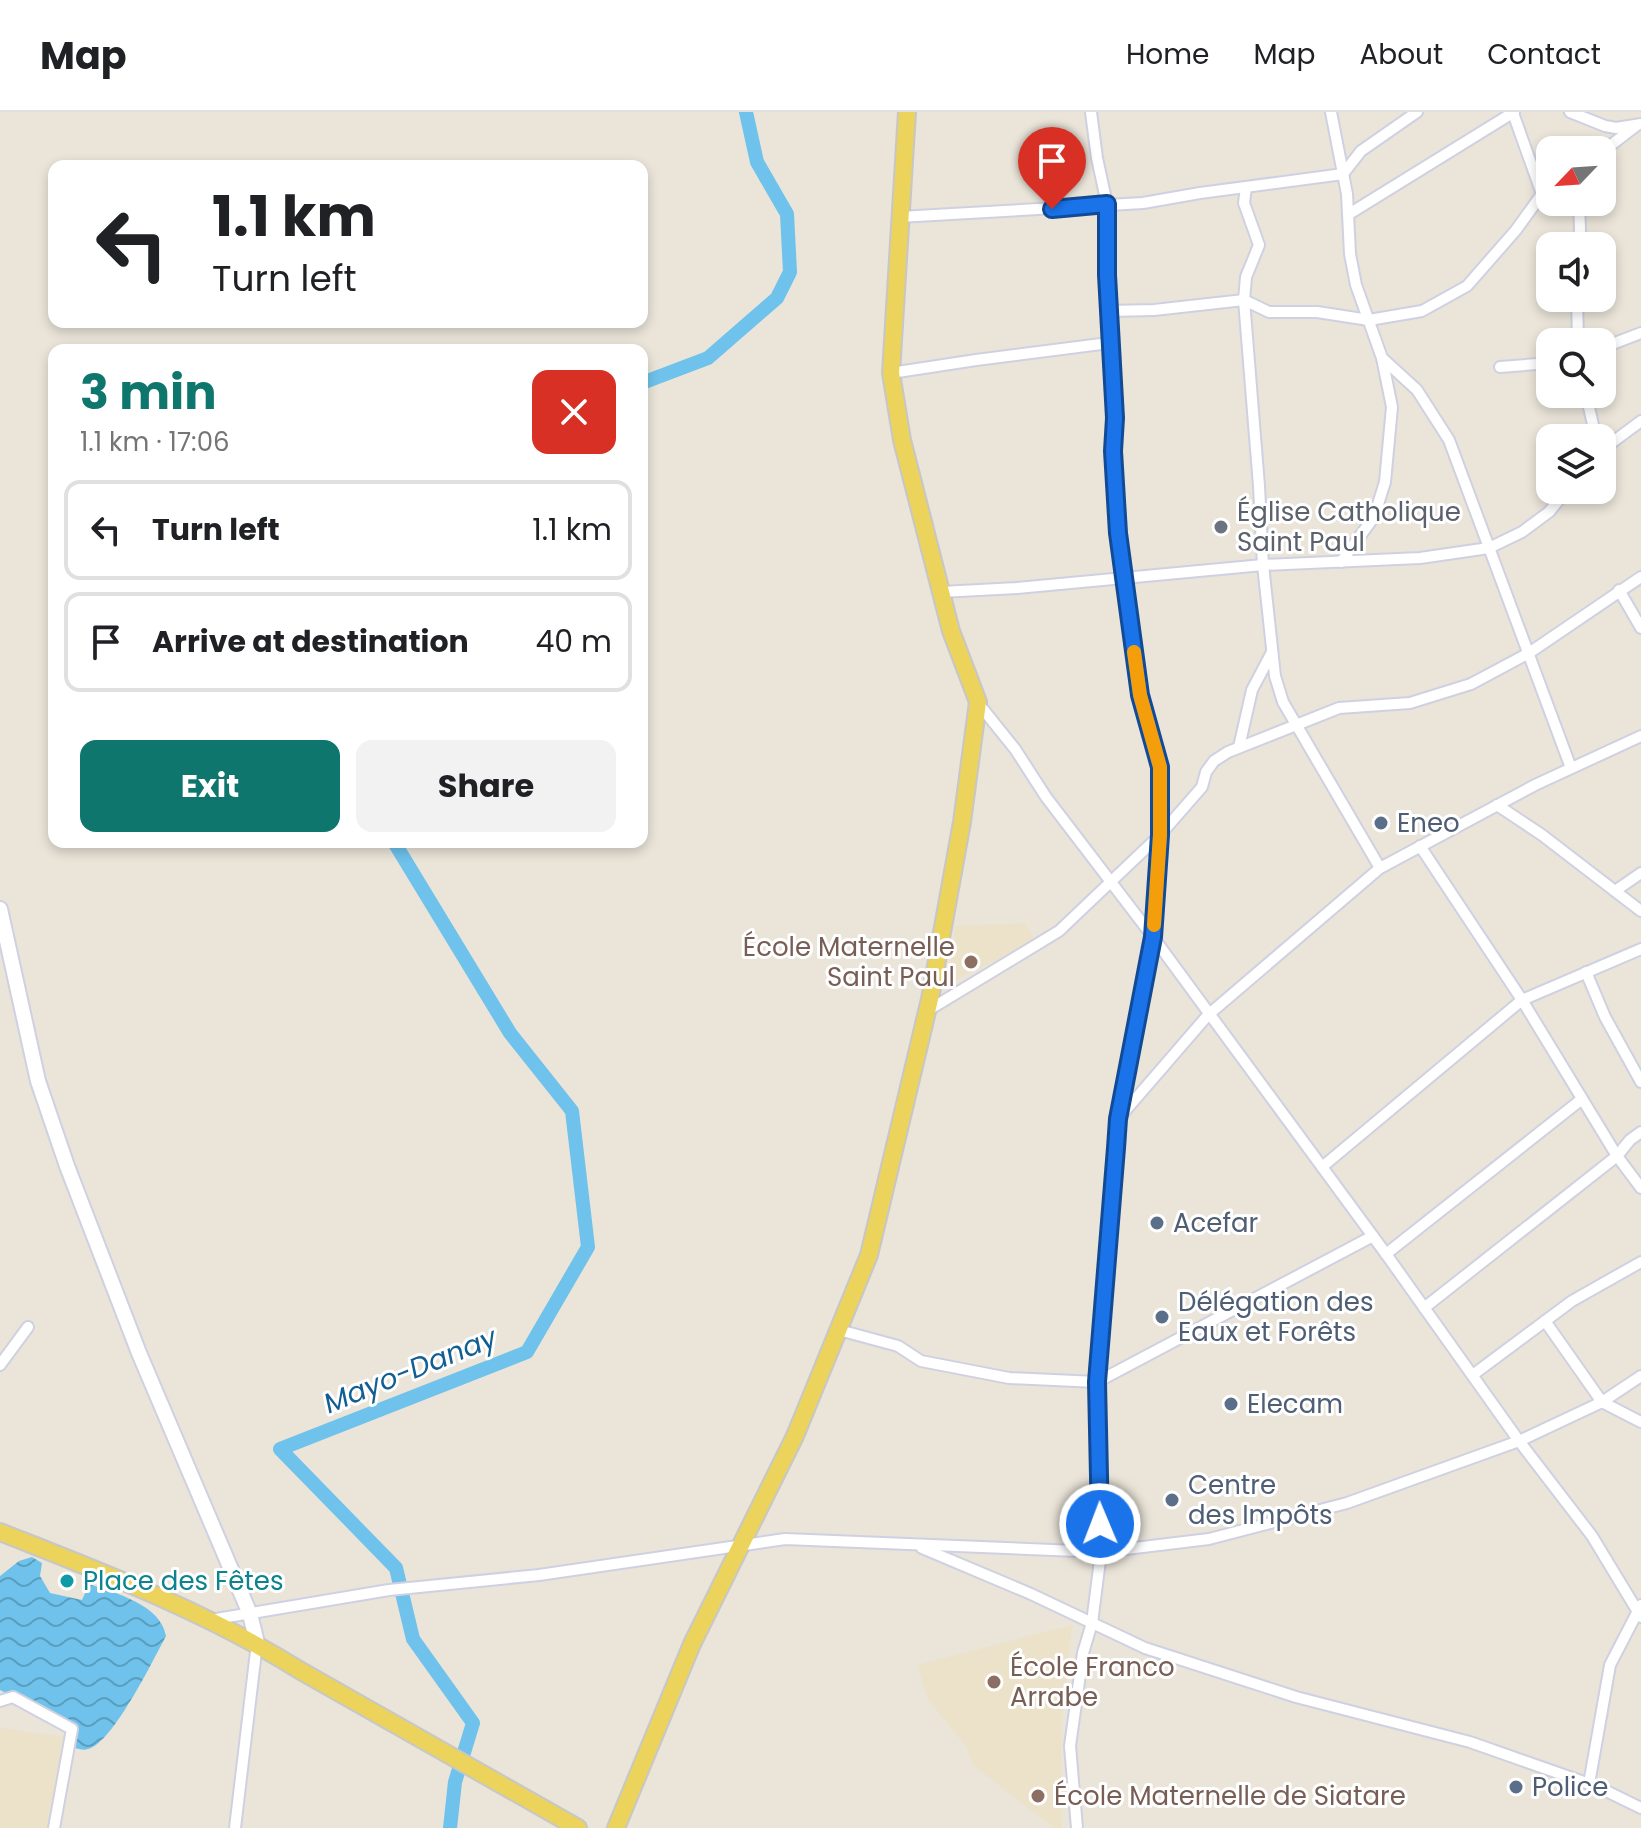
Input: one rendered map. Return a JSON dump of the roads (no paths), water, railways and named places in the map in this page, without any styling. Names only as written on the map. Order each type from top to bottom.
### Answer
[{"type":"main road","points":[[616,1828],[692,1644],[795,1436],[869,1255],[927,1011],[962,822],[978,702],[951,631],[902,440],[891,373],[907,112]]},
{"type":"main road","points":[[0,909],[38,1081],[67,1166],[139,1353],[250,1614],[257,1643]]},
{"type":"main road","points":[[0,1532],[180,1604],[257,1643],[578,1828]]},
{"type":"street","points":[[1077,1828],[1070,1746],[1101,1552],[1097,1382],[1118,1119],[1153,937],[1160,835],[1160,767],[1140,695],[1116,505],[1107,204],[1091,112]]},
{"type":"street","points":[[1331,112],[1349,214],[1350,254],[1382,358],[1392,407],[1385,482],[1374,517],[1341,562]]},
{"type":"street","points":[[899,217],[1143,203],[1343,174],[1361,151],[1417,112]]},
{"type":"street","points":[[1349,214],[1514,112],[1536,167]]},
{"type":"street","points":[[1570,112],[1616,128],[1640,124]]},
{"type":"street","points":[[1616,142],[1640,124]]},
{"type":"street","points":[[1246,187],[1244,203],[1259,245],[1246,277],[1244,300],[1263,565],[1277,687],[1380,868]]},
{"type":"street","points":[[1109,311],[1154,310],[1244,300],[1269,312],[1317,312],[1369,320],[1422,311],[1467,286],[1536,205]]},
{"type":"street","points":[[1616,343],[1641,333]]},
{"type":"street","points":[[891,373],[1109,343]]},
{"type":"street","points":[[1382,358],[1417,390],[1449,440],[1571,768]]},
{"type":"street","points":[[1500,367],[1536,364]]},
{"type":"street","points":[[1616,440],[1641,421]]},
{"type":"street","points":[[941,592],[1263,565],[1420,558],[1489,548],[1522,532],[1556,504]]},
{"type":"street","points":[[927,1011],[1059,931],[1160,835],[1202,787],[1206,772],[1214,761],[1239,747],[1339,708],[1376,707],[1432,698],[1471,684],[1529,653],[1641,577]]},
{"type":"street","points":[[1619,590],[1641,628]]},
{"type":"street","points":[[1239,747],[1252,690],[1272,652]]},
{"type":"street","points":[[978,702],[1373,1236],[1519,1441],[1592,1536],[1639,1611],[1610,1665],[1589,1784]]},
{"type":"street","points":[[1118,1119],[1208,1015],[1380,868],[1497,805],[1641,736]]},
{"type":"street","points":[[1497,805],[1542,835],[1641,911]]},
{"type":"street","points":[[1420,846],[1522,1000],[1617,1156],[1641,1188]]},
{"type":"street","points":[[1615,891],[1641,873]]},
{"type":"street","points":[[1322,1167],[1522,1000],[1641,949]]},
{"type":"street","points":[[1586,972],[1605,1017],[1641,1082]]},
{"type":"street","points":[[1386,1254],[1582,1099]]},
{"type":"street","points":[[1424,1308],[1617,1156],[1641,1132]]},
{"type":"street","points":[[839,1330],[898,1346],[921,1361],[1009,1378],[1097,1382],[1373,1236]]},
{"type":"street","points":[[1474,1374],[1595,1286],[1641,1262]]},
{"type":"street","points":[[1545,1321],[1602,1402],[1641,1422]]},
{"type":"street","points":[[0,1365],[28,1327]]},
{"type":"street","points":[[209,1620],[389,1590],[539,1575],[742,1544],[803,1539],[1101,1552],[1232,1534],[1347,1503],[1519,1441],[1602,1402],[1641,1376]]},
{"type":"street","points":[[913,1544],[1145,1648],[1296,1697],[1470,1742],[1589,1784],[1641,1808]]},
{"type":"street","points":[[235,1828],[257,1643]]},
{"type":"street","points":[[0,1701],[13,1697],[72,1729],[54,1828]]},
{"type":"water","points":[[32,1557],[42,1563],[40,1576],[50,1593],[82,1600],[89,1584],[112,1592],[147,1608],[156,1616],[166,1636],[120,1717],[98,1743],[88,1749],[70,1747],[73,1728],[0,1690],[0,1576],[19,1561]]},
{"type":"waterway","name":"Mayo-Danay","points":[[648,381],[708,358],[777,298],[790,272],[787,214],[757,162],[746,112]]},
{"type":"waterway","name":"Mayo-Danay","points":[[398,848],[510,1033],[572,1111],[588,1247],[527,1352],[280,1449],[396,1568],[413,1639],[473,1723],[455,1782],[450,1828]]},
{"type":"place","name":"Église Catholique Saint Paul","points":[[1221,527]]},
{"type":"place","name":"Eneo","points":[[1381,823]]},
{"type":"place","name":"École Maternelle Saint Paul","points":[[971,962]]},
{"type":"place","name":"Acefar","points":[[1157,1223]]},
{"type":"place","name":"Délégation des Eaux et Forêts","points":[[1162,1317]]},
{"type":"place","name":"Elecam","points":[[1231,1404]]},
{"type":"place","name":"Centre des Impôts","points":[[1172,1500]]},
{"type":"place","name":"Place des Fêtes","points":[[67,1581]]},
{"type":"place","name":"École Franco Arrabe","points":[[994,1682]]},
{"type":"place","name":"Police","points":[[1516,1787]]},
{"type":"place","name":"École Maternelle de Siatare","points":[[1038,1796]]}]
